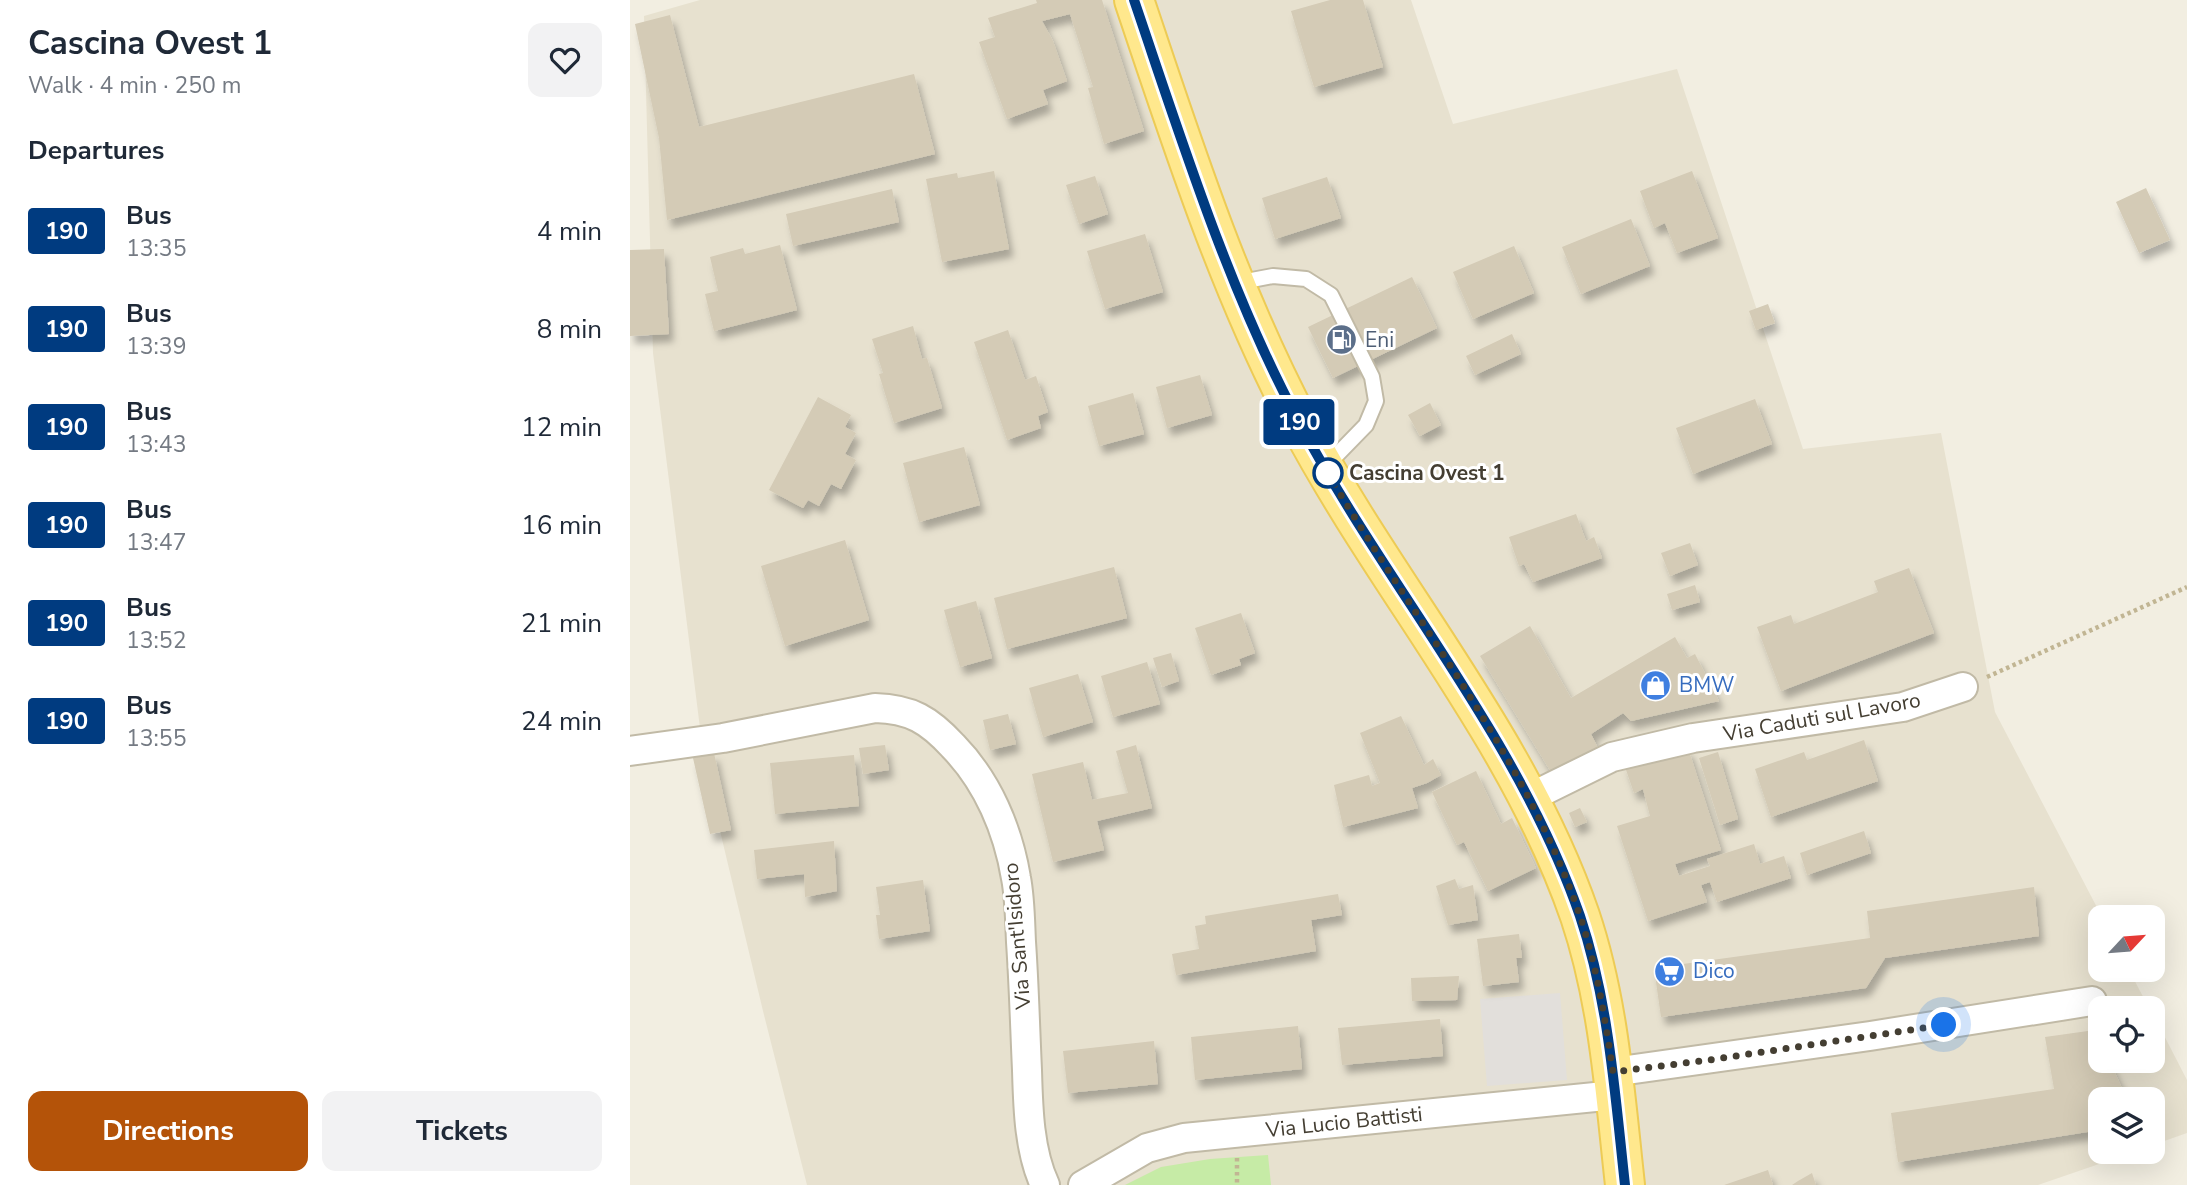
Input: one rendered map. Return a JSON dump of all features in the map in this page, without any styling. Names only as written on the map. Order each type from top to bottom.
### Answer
[{"type":"main road","points":[[1134,0],[1235,283],[1269,365],[1325,468],[1529,798],[1566,882],[1586,937],[1605,1015],[1625,1185]]},
{"type":"street","name":"Via Caduti sul Lavoro","points":[[1529,798],[1612,757],[1693,738],[1903,707],[1963,687]]},
{"type":"street","name":"Via Sant'Isidoro","points":[[630,751],[723,738],[875,708],[896,708],[922,718],[946,738],[983,783],[996,809],[1017,879],[1028,1102],[1035,1155],[1045,1185]]},
{"type":"street","name":"Via Lucio Battisti","points":[[1083,1185],[1147,1148],[1184,1138],[1614,1083],[2088,1002]]},
{"type":"lane","points":[[1235,283],[1273,276],[1306,279],[1331,295],[1372,377],[1376,401],[1366,425],[1325,468]]},
{"type":"path","points":[[1963,687],[2187,587]]},
{"type":"shaded area","points":[[700,0],[1411,0],[1453,124],[1677,69],[1803,449],[1941,433],[1995,712],[2096,905],[2088,905],[2088,982],[2135,982],[2143,996],[2088,996],[2088,1073],[2165,1073],[2165,1037],[2187,1080],[2187,1133],[2165,1141],[2165,1087],[2088,1087],[2088,1164],[2099,1164],[2038,1185],[807,1185],[705,768],[653,353],[644,16]]},
{"type":"shaded area","points":[[1560,993],[1567,1080],[1487,1086],[1480,999]]},
{"type":"green space","points":[[1268,1155],[1271,1185],[1125,1185],[1161,1167],[1210,1159]]},
{"type":"building","points":[[1036,0],[1102,0],[1144,131],[1104,144],[1088,88],[1093,87],[1070,14],[1042,21],[1053,41],[1067,81],[1043,90],[1048,104],[1007,119],[979,42],[995,37],[988,18],[1037,3]]},
{"type":"building","points":[[1330,0],[1363,0],[1383,67],[1314,87],[1291,11]]},
{"type":"building","points":[[670,15],[699,127],[914,74],[935,154],[667,220],[659,138],[635,24]]},
{"type":"building","points":[[994,171],[1009,249],[942,262],[926,179],[957,173],[958,178]]},
{"type":"building","points":[[1692,171],[1718,238],[1677,253],[1665,223],[1654,228],[1640,191]]},
{"type":"building","points":[[1095,176],[1108,214],[1079,224],[1066,185]]},
{"type":"building","points":[[1327,177],[1341,218],[1275,239],[1262,198]]},
{"type":"building","points":[[2146,188],[2170,240],[2139,253],[2116,202]]},
{"type":"building","points":[[892,189],[899,222],[793,246],[786,214]]},
{"type":"building","points":[[1631,219],[1650,266],[1581,294],[1562,247]]},
{"type":"building","points":[[1145,234],[1163,292],[1105,309],[1087,251]]},
{"type":"building","points":[[780,245],[797,310],[714,331],[705,294],[718,291],[710,257],[743,248],[745,254]]},
{"type":"building","points":[[1514,246],[1534,293],[1473,319],[1453,272]]},
{"type":"building","points":[[664,249],[669,334],[630,336],[630,250]]},
{"type":"building","points":[[1412,277],[1437,328],[1333,378],[1308,327]]},
{"type":"building","points":[[1768,304],[1775,323],[1756,330],[1749,311]]},
{"type":"building","points":[[913,326],[922,359],[927,358],[942,408],[894,423],[872,339]]},
{"type":"building","points":[[1008,330],[1025,380],[1036,376],[1048,412],[1038,416],[1041,428],[1007,440],[974,342]]},
{"type":"building","points":[[1512,334],[1521,354],[1475,375],[1466,356]]},
{"type":"building","points":[[1200,375],[1212,415],[1167,428],[1156,387]]},
{"type":"building","points":[[1133,393],[1144,434],[1099,446],[1088,406]]},
{"type":"building","points":[[818,397],[851,415],[845,427],[856,433],[845,454],[856,460],[841,489],[831,484],[819,506],[808,500],[803,508],[769,490]]},
{"type":"building","points":[[1755,399],[1772,444],[1693,474],[1676,428]]},
{"type":"building","points":[[1430,403],[1441,425],[1420,436],[1408,415]]},
{"type":"building","points":[[964,447],[980,505],[919,522],[903,463]]},
{"type":"building","points":[[1576,514],[1586,541],[1594,537],[1602,558],[1533,582],[1524,564],[1519,566],[1509,537]]},
{"type":"building","points":[[845,540],[869,620],[785,646],[761,566]]},
{"type":"building","points":[[1690,543],[1698,565],[1670,576],[1661,553]]},
{"type":"building","points":[[1114,567],[1127,618],[1007,649],[994,598]]},
{"type":"building","points":[[1909,568],[1934,633],[1781,691],[1757,627],[1791,615],[1794,624],[1878,592],[1874,581]]},
{"type":"building","points":[[1695,585],[1700,602],[1672,610],[1667,594]]},
{"type":"building","points":[[976,601],[992,658],[960,667],[944,610]]},
{"type":"building","points":[[1241,613],[1255,653],[1239,659],[1241,665],[1211,675],[1195,628]]},
{"type":"building","points":[[1530,626],[1571,698],[1675,637],[1687,658],[1695,654],[1719,701],[1631,721],[1623,713],[1591,734],[1599,750],[1551,772],[1480,656]]},
{"type":"building","points":[[1171,653],[1179,681],[1162,687],[1153,658]]},
{"type":"building","points":[[1147,662],[1160,704],[1113,717],[1101,676]]},
{"type":"building","points":[[1078,674],[1093,722],[1043,737],[1029,688]]},
{"type":"building","points":[[1008,714],[1016,744],[990,750],[983,720]]},
{"type":"building","points":[[1401,716],[1424,765],[1433,759],[1441,775],[1412,788],[1418,808],[1343,827],[1334,785],[1369,775],[1372,786],[1380,783],[1360,733]]},
{"type":"building","points":[[1864,740],[1878,781],[1771,817],[1755,769],[1804,752],[1807,760]]},
{"type":"building","points":[[885,745],[889,770],[863,774],[859,748]]},
{"type":"building","points":[[1136,745],[1152,808],[1097,821],[1104,850],[1053,862],[1032,774],[1083,762],[1092,800],[1128,793],[1116,751]]},
{"type":"building","points":[[1688,748],[1721,850],[1675,864],[1679,876],[1710,866],[1707,859],[1754,844],[1760,864],[1784,856],[1791,878],[1717,902],[1710,882],[1701,885],[1707,902],[1648,921],[1617,826],[1650,816],[1643,789],[1634,793],[1624,764]]},
{"type":"building","points":[[1718,752],[1738,819],[1720,825],[1699,758]]},
{"type":"building","points":[[714,753],[731,830],[710,834],[693,758]]},
{"type":"building","points":[[854,755],[859,806],[775,814],[770,763]]},
{"type":"building","points":[[1476,771],[1501,824],[1512,818],[1536,868],[1488,891],[1464,842],[1457,845],[1432,792]]},
{"type":"building","points":[[1580,808],[1587,822],[1575,827],[1569,813]]},
{"type":"building","points":[[1864,831],[1871,853],[1807,875],[1800,853]]},
{"type":"building","points":[[834,841],[837,891],[805,897],[804,874],[757,879],[754,850]]},
{"type":"building","points":[[1455,879],[1459,889],[1473,885],[1478,920],[1448,925],[1436,886]]},
{"type":"building","points":[[923,880],[930,931],[879,939],[876,915],[880,915],[876,887]]},
{"type":"building","points":[[2034,887],[2039,936],[1885,958],[1866,988],[1661,1017],[1654,968],[1870,938],[1867,911]]},
{"type":"building","points":[[1338,894],[1342,915],[1311,920],[1316,951],[1176,975],[1172,954],[1199,949],[1195,926],[1206,924],[1205,916]]},
{"type":"building","points":[[1519,934],[1522,958],[1516,958],[1519,982],[1483,986],[1477,939]]},
{"type":"building","points":[[1459,976],[1457,1000],[1412,1001],[1411,978]]},
{"type":"building","points":[[1440,1019],[1443,1056],[1342,1065],[1338,1028]]},
{"type":"building","points":[[1298,1026],[1302,1069],[1195,1080],[1191,1037]]},
{"type":"building","points":[[2088,1031],[2088,1073],[2115,1073],[2121,1087],[2088,1087],[2088,1132],[1898,1162],[1891,1113],[2054,1089],[2045,1037]]},
{"type":"building","points":[[1154,1041],[1158,1084],[1068,1093],[1063,1051]]},
{"type":"building","points":[[1768,1170],[1773,1185],[1724,1185]]},
{"type":"building","points":[[1812,1173],[1816,1185],[1792,1185],[1798,1181]]},
{"type":"bus line","name":"190","points":[[1134,0],[1235,283],[1269,365],[1339,493],[1529,798],[1566,882],[1590,948],[1605,1015],[1625,1185]]},
{"type":"place","name":"Eni","points":[[1342,340]]},
{"type":"place","name":"Cascina Ovest 1","points":[[1328,473]]},
{"type":"place","name":"BMW","points":[[1656,685]]},
{"type":"place","name":"Dico","points":[[1670,971]]},
{"type":"route","points":[[1328,473],[1325,468],[1529,798],[1566,882],[1590,948],[1605,1015],[1613,1072],[1944,1025]]}]
